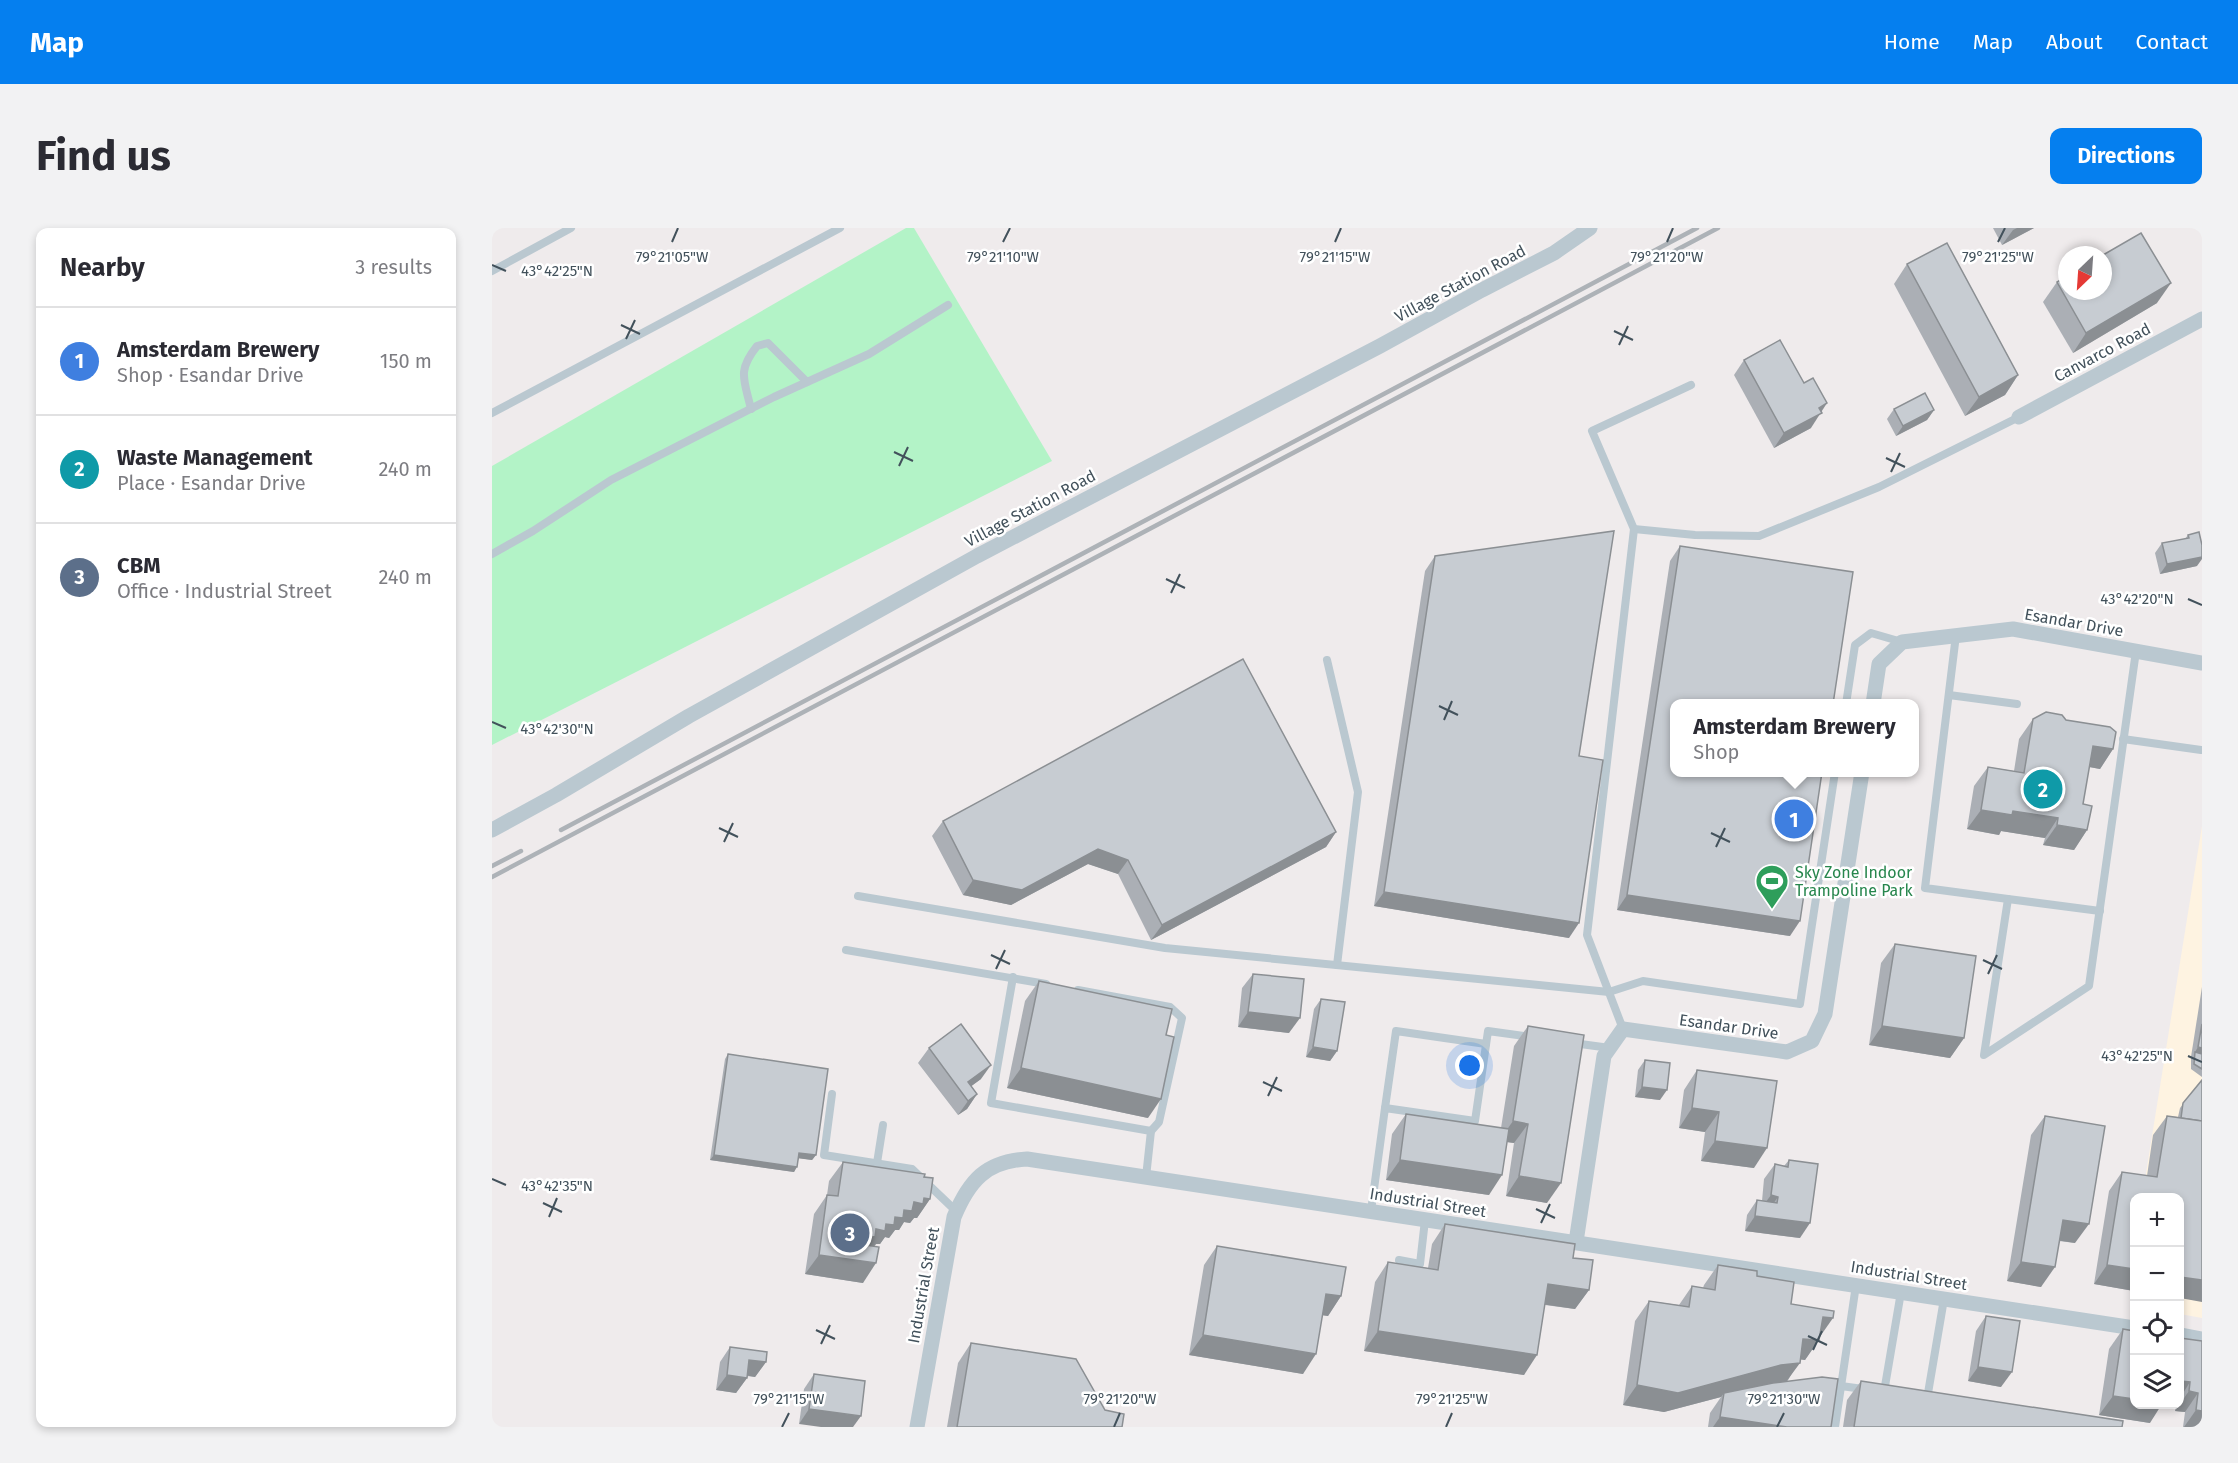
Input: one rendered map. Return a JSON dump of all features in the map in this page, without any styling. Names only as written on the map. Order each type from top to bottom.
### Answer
[{"type":"street","name":"Village Station Road","points":[[492,830],[976,556],[1380,346],[1554,253],[1590,228]]},
{"type":"street","name":"Canvarco Road","points":[[2019,417],[2202,319]]},
{"type":"street","name":"Esandar Drive","points":[[1902,642],[2013,629],[2202,663]]},
{"type":"street","points":[[1874,699],[1879,664],[1902,642]]},
{"type":"street","name":"Esandar Drive","points":[[1623,1029],[1787,1052],[1812,1041],[1825,1014],[1861,777]]},
{"type":"street","points":[[1576,1242],[1604,1056],[1623,1029]]},
{"type":"street","name":"Industrial Street","points":[[917,1427],[949,1236],[956,1211],[966,1192],[979,1175],[1013,1160],[1027,1159],[2130,1327]]},
{"type":"street","points":[[2184,1336],[2202,1339]]},
{"type":"lane","points":[[492,271],[572,228]]},
{"type":"lane","points":[[492,413],[840,228]]},
{"type":"lane","points":[[492,554],[534,531],[611,480],[751,409],[869,354],[948,305]]},
{"type":"lane","points":[[751,409],[744,377],[746,360],[757,346],[768,343],[807,382]]},
{"type":"lane","points":[[1623,1029],[1587,935],[1634,529],[1592,431],[1691,384]]},
{"type":"lane","points":[[1634,529],[1695,536],[1759,536],[1880,487],[2019,417]]},
{"type":"lane","points":[[1847,699],[1855,645],[1871,633],[1902,642]]},
{"type":"lane","points":[[1956,636],[1925,888],[2100,911]]},
{"type":"lane","points":[[2008,899],[1984,1055],[2089,986],[2136,651]]},
{"type":"lane","points":[[1327,660],[1358,792],[1337,965]]},
{"type":"lane","points":[[1949,695],[2017,704]]},
{"type":"lane","points":[[2123,739],[2201,750]]},
{"type":"lane","points":[[858,896],[1165,948],[1609,992],[1643,981],[1800,1004],[1834,777]]},
{"type":"lane","points":[[846,950],[1058,986]]},
{"type":"lane","points":[[1012,977],[991,1103],[1151,1131]]},
{"type":"lane","points":[[1069,988],[1170,1007],[1182,1018],[1159,1122],[1151,1131],[1146,1177]]},
{"type":"lane","points":[[1371,1211],[1396,1031],[1486,1044]]},
{"type":"lane","points":[[1385,1108],[1474,1121],[1488,1031],[1544,1039]]},
{"type":"lane","points":[[1566,1042],[1610,1048]]},
{"type":"lane","points":[[832,1094],[824,1155],[912,1169],[956,1211]]},
{"type":"lane","points":[[877,1163],[883,1125]]},
{"type":"lane","points":[[1399,1260],[1420,1264],[1425,1220]]},
{"type":"lane","points":[[1835,1427],[1856,1285]]},
{"type":"lane","points":[[1884,1392],[1901,1292]]},
{"type":"lane","points":[[1917,1397],[1927,1399],[1944,1299]]},
{"type":"lane","points":[[1841,1386],[1895,1394]]},
{"type":"shaded area","points":[[2202,826],[2202,1318],[2184,1315],[2184,1193],[2143,1193]]},
{"type":"green space","points":[[906,228],[914,228],[1052,461],[492,745],[492,466]]},
{"type":"building","points":[[2141,233],[2171,283],[2086,333],[2067,300],[2112,300],[2112,250]]},
{"type":"building","points":[[1947,243],[2018,375],[1979,397],[1907,264]]},
{"type":"building","points":[[1780,340],[1804,383],[1813,378],[1827,403],[1819,408],[1822,413],[1784,433],[1744,360]]},
{"type":"building","points":[[1925,393],[1934,410],[1903,426],[1894,409]]},
{"type":"building","points":[[1614,531],[1579,756],[1603,760],[1579,923],[1384,892],[1435,556]]},
{"type":"building","points":[[2199,532],[2202,557],[2167,564],[2162,543],[2189,538],[2188,535]]},
{"type":"building","points":[[1680,546],[1853,572],[1834,699],[1670,699],[1670,777],[1821,777],[1800,921],[1627,895]]},
{"type":"building","points":[[1243,659],[1336,832],[1162,925],[1128,860],[1098,849],[1022,890],[973,880],[943,821]]},
{"type":"building","points":[[2046,712],[2062,715],[2066,720],[2110,727],[2116,732],[2113,749],[2093,746],[2083,804],[2092,806],[2087,830],[2057,825],[2058,818],[2013,811],[2012,815],[1981,810],[1988,767],[2024,773],[2033,719]]},
{"type":"building","points":[[1895,944],[1976,956],[1964,1038],[1882,1026]]},
{"type":"building","points":[[1253,974],[1304,979],[1300,1018],[1248,1012]]},
{"type":"building","points":[[1039,981],[1172,1009],[1166,1035],[1174,1037],[1161,1099],[1021,1068]]},
{"type":"building","points":[[1321,999],[1345,1002],[1337,1051],[1313,1047]]},
{"type":"building","points":[[961,1024],[991,1065],[968,1082],[977,1094],[968,1101],[929,1048]]},
{"type":"building","points":[[2202,1024],[2202,1048],[2198,1047]]},
{"type":"building","points":[[1528,1026],[1584,1035],[1561,1183],[1519,1176],[1528,1124],[1513,1121]]},
{"type":"building","points":[[2195,1052],[2202,1054],[2202,1069],[2194,1064]]},
{"type":"building","points":[[728,1054],[828,1069],[816,1155],[799,1153],[797,1167],[714,1155]]},
{"type":"building","points":[[1645,1060],[1670,1063],[1667,1090],[1642,1087]]},
{"type":"building","points":[[1697,1070],[1777,1081],[1767,1148],[1715,1141],[1719,1112],[1692,1108]]},
{"type":"building","points":[[2202,1080],[2202,1121],[2181,1118],[2183,1103]]},
{"type":"building","points":[[1406,1114],[1509,1129],[1502,1175],[1400,1160]]},
{"type":"building","points":[[2045,1116],[2105,1126],[2089,1224],[2063,1220],[2055,1267],[2021,1262]]},
{"type":"building","points":[[2167,1116],[2202,1121],[2202,1280],[2184,1278],[2184,1193],[2130,1193],[2130,1268],[2107,1265],[2122,1172],[2157,1177]]},
{"type":"building","points":[[1789,1160],[1818,1164],[1810,1223],[1755,1216],[1757,1200],[1777,1203],[1778,1197],[1771,1195],[1775,1164],[1788,1167]]},
{"type":"building","points":[[843,1162],[925,1174],[924,1177],[933,1178],[930,1199],[924,1198],[923,1204],[914,1202],[912,1211],[904,1210],[903,1218],[895,1217],[894,1225],[886,1224],[885,1231],[876,1229],[875,1237],[867,1236],[866,1245],[879,1247],[876,1263],[819,1255],[827,1195],[838,1196]]},
{"type":"building","points":[[1445,1224],[1575,1244],[1573,1258],[1593,1260],[1589,1290],[1548,1284],[1537,1355],[1378,1331],[1388,1262],[1438,1270]]},
{"type":"building","points":[[1217,1246],[1346,1267],[1341,1296],[1326,1294],[1316,1354],[1203,1335]]},
{"type":"building","points":[[1718,1265],[1757,1271],[1757,1276],[1794,1282],[1791,1304],[1834,1311],[1833,1318],[1823,1317],[1819,1340],[1803,1339],[1800,1363],[1781,1365],[1678,1393],[1637,1385],[1649,1301],[1689,1307],[1692,1286],[1715,1290]]},
{"type":"building","points":[[1986,1316],[2020,1321],[2012,1372],[1978,1367]]},
{"type":"building","points":[[2123,1329],[2130,1330],[2130,1398],[2113,1396]]},
{"type":"building","points":[[2184,1339],[2202,1341],[2202,1411],[2196,1410],[2198,1393],[2189,1391],[2190,1382],[2184,1381]]},
{"type":"building","points":[[971,1343],[1076,1359],[1105,1410],[1124,1414],[1122,1427],[957,1427]]},
{"type":"building","points":[[730,1347],[767,1352],[766,1362],[749,1360],[747,1378],[727,1375]]},
{"type":"building","points":[[814,1374],[865,1381],[861,1416],[809,1409]]},
{"type":"building","points":[[1822,1377],[1838,1379],[1831,1427],[1787,1427],[1720,1417],[1724,1393],[1773,1383]]},
{"type":"building","points":[[1861,1381],[2123,1421],[2122,1427],[1854,1427]]},
{"type":"railway","points":[[561,830],[1697,228]]},
{"type":"railway","points":[[492,877],[1718,228]]},
{"type":"railway","points":[[492,866],[521,851]]},
{"type":"place","name":"Waste Management","points":[[2043,789]]},
{"type":"place","name":"Amsterdam Brewery","points":[[1794,819]]},
{"type":"place","name":"Sky Zone Indoor Trampoline Park","points":[[1772,910]]},
{"type":"place","name":"CBM","points":[[850,1233]]}]
